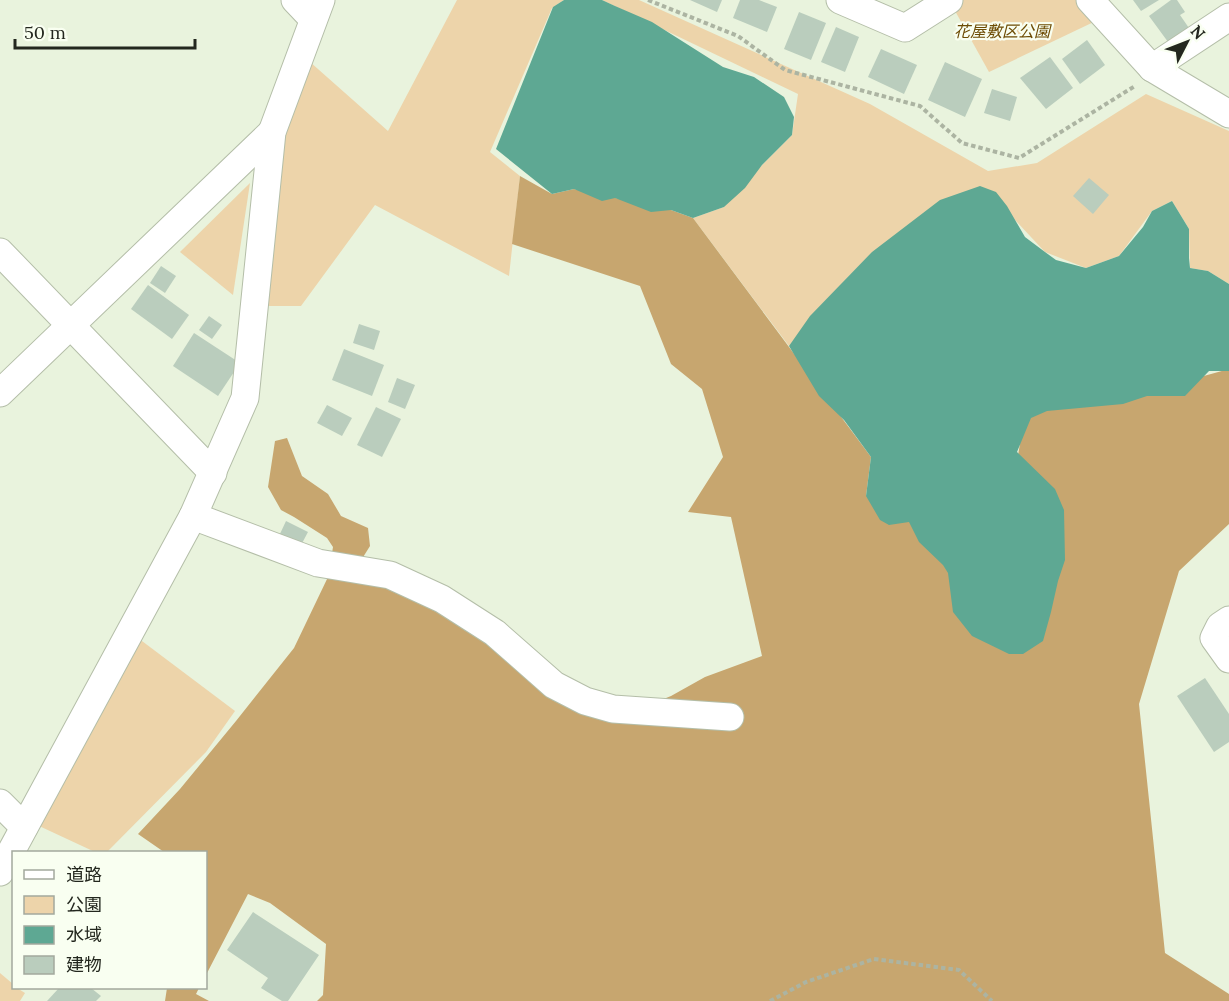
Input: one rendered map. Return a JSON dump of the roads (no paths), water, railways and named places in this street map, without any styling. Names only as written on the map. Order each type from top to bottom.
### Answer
[{"type":"street","points":[[0,872],[193,516],[245,398],[272,132],[317,10],[295,0]]},
{"type":"street","points":[[840,0],[905,28],[949,0]]},
{"type":"street","points":[[1090,0],[1145,76],[1229,114]]},
{"type":"street","points":[[1145,76],[1229,15],[1219,0]]},
{"type":"street","points":[[0,393],[272,132]]},
{"type":"street","points":[[0,252],[213,472]]},
{"type":"street","points":[[193,516],[318,563],[390,575],[442,599],[495,633],[554,685],[585,701],[613,709],[729,717]]},
{"type":"street","points":[[1229,620],[1220,626],[1214,638],[1229,659]]},
{"type":"street","points":[[0,803],[24,827]]},
{"type":"water","points":[[564,0],[602,0],[652,22],[723,67],[754,77],[784,97],[794,117],[792,135],[762,165],[745,188],[724,207],[693,218],[671,210],[651,212],[615,198],[602,201],[574,189],[552,194],[496,149],[553,7]]},
{"type":"water","points":[[980,186],[996,192],[1025,237],[1056,260],[1086,268],[1119,256],[1143,227],[1152,211],[1172,201],[1189,229],[1190,268],[1208,271],[1229,284],[1229,371],[1209,371],[1185,396],[1147,396],[1123,404],[1047,411],[1031,418],[1017,452],[1055,489],[1064,510],[1065,560],[1043,641],[1023,654],[1009,654],[972,636],[953,612],[948,573],[943,565],[919,542],[909,522],[889,525],[880,520],[866,496],[871,457],[844,420],[819,396],[789,346],[810,316],[872,252],[940,200]]},
{"type":"park label","name":"花屋敷区公園","points":[[1002,31]]}]
